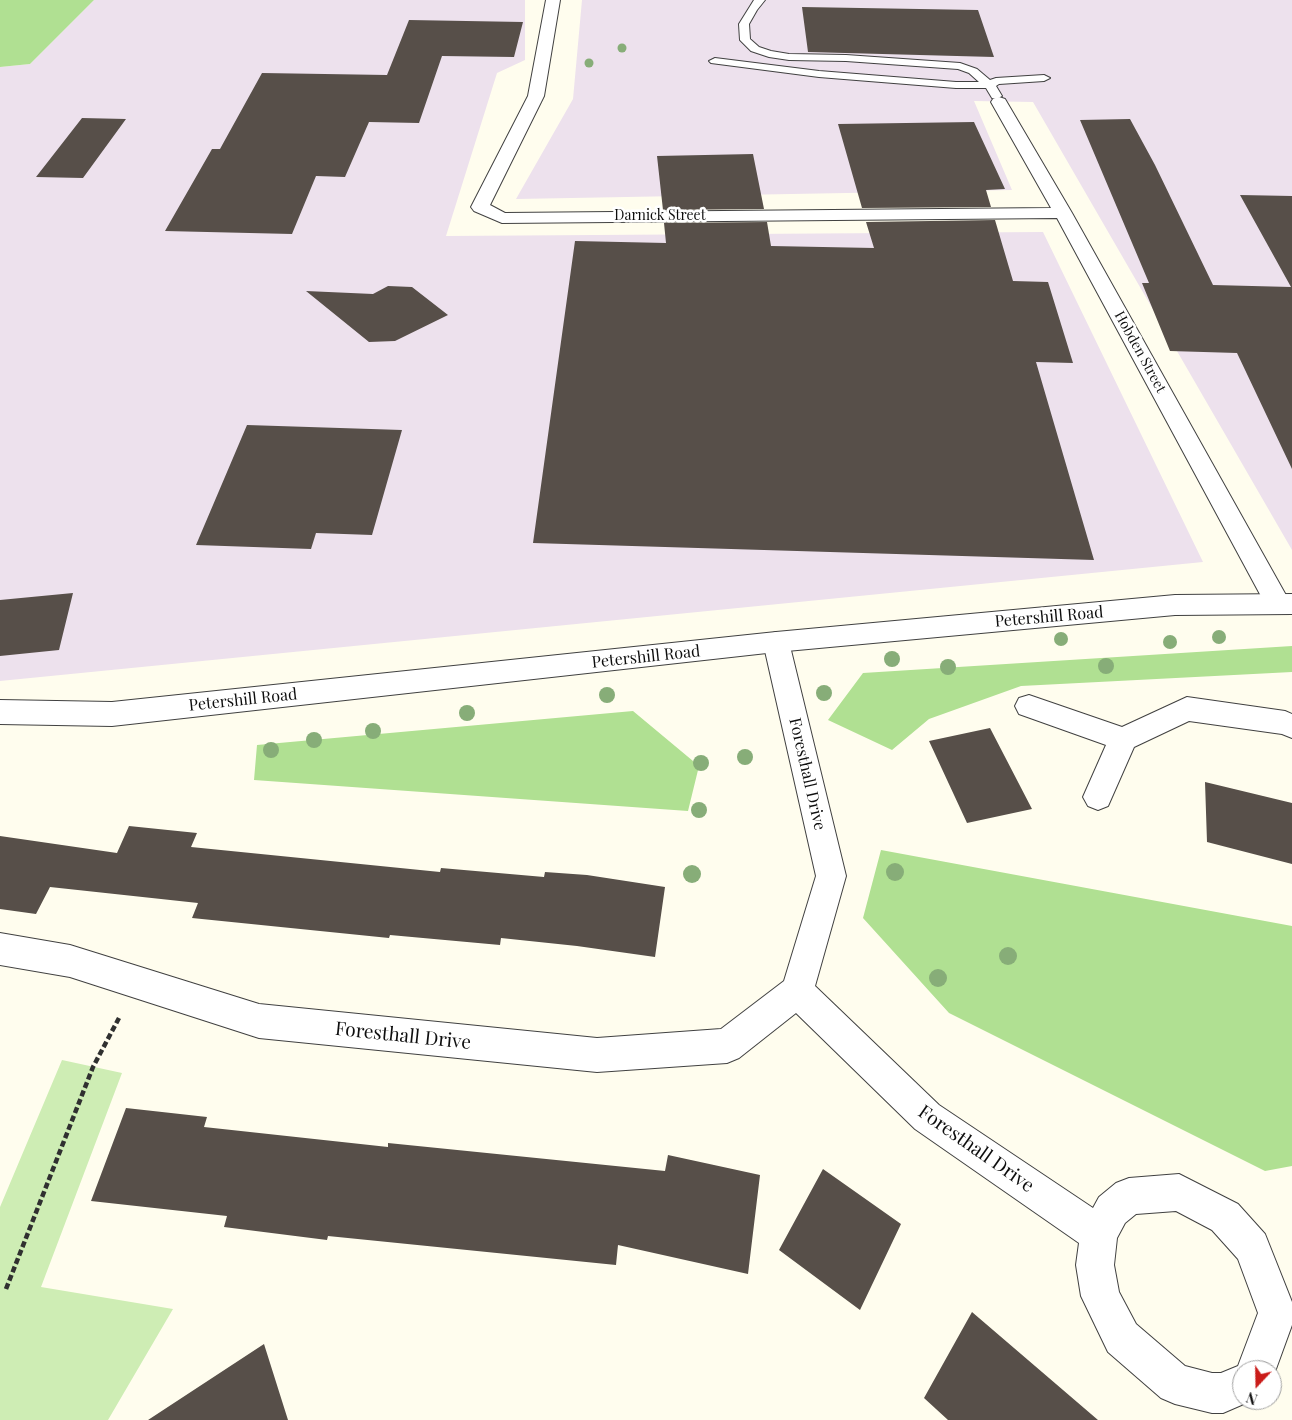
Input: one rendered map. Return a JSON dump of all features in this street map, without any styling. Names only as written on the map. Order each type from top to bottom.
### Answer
[{"type":"street","name":"Darnick Street","points":[[553,0],[536,96],[480,207],[502,218],[1063,213]]},
{"type":"street","name":"Hobden Street","points":[[994,94],[1285,604]]},
{"type":"street","name":"Petershill Road","points":[[0,712],[112,714],[776,642],[1175,605],[1285,604]]},
{"type":"street","name":"Foresthall Drive","points":[[0,949],[70,961],[259,1021],[597,1055],[727,1046],[797,991],[831,876],[776,642]]},
{"type":"street","points":[[1029,706],[1123,739]]},
{"type":"street","points":[[1098,797],[1123,739],[1187,709],[1284,723],[1292,726]]},
{"type":"street","name":"Foresthall Drive","points":[[797,991],[927,1117],[1099,1234]]},
{"type":"street","points":[[1232,1389],[1223,1393],[1212,1393],[1175,1384],[1122,1338],[1100,1296],[1095,1265],[1099,1234],[1112,1210],[1129,1196],[1179,1192],[1225,1217],[1252,1247],[1277,1313],[1260,1360]]},
{"type":"lane","points":[[760,0],[752,9],[744,24],[745,40],[755,50],[789,57],[846,58],[960,66],[973,71],[994,94]]},
{"type":"lane","points":[[715,61],[838,75],[956,85],[994,94]]},
{"type":"lane","points":[[994,94],[996,81],[1044,78]]},
{"type":"path","points":[[6,1288],[93,1067],[138,982]]},
{"type":"shaded area","points":[[94,0],[525,0],[525,60],[497,73],[446,236],[1043,232],[1203,562],[0,681],[0,67],[30,64]]},
{"type":"shaded area","points":[[582,0],[1292,0],[1292,550],[1033,102],[974,101],[1012,190],[516,199],[573,99]]},
{"type":"green space","points":[[0,0],[94,0],[30,64],[0,67]]},
{"type":"green space","points":[[1292,646],[1292,672],[1021,686],[929,719],[892,750],[828,720],[863,673]]},
{"type":"green space","points":[[633,711],[699,766],[688,811],[254,780],[257,745]]},
{"type":"green space","points":[[881,850],[1292,926],[1292,1166],[1265,1171],[949,1013],[863,918]]},
{"type":"green space","points":[[62,1060],[122,1073],[41,1287],[173,1309],[108,1420],[0,1420],[0,1207]]},
{"type":"building","points":[[802,7],[978,10],[994,57],[808,52]]},
{"type":"building","points":[[409,20],[523,22],[514,57],[442,56],[419,123],[369,122],[345,177],[316,176],[292,234],[165,231],[212,149],[220,149],[262,73],[387,75]]},
{"type":"building","points":[[82,118],[126,119],[83,178],[36,177]]},
{"type":"building","points":[[1130,119],[1155,165],[1213,285],[1291,287],[1240,195],[1292,196],[1292,469],[1237,353],[1170,351],[1142,283],[1149,283],[1080,120]]},
{"type":"building","points":[[974,122],[1005,189],[986,190],[991,207],[862,208],[838,124]]},
{"type":"building","points":[[753,154],[764,209],[663,210],[657,156]]},
{"type":"building","points":[[995,220],[1013,281],[1048,282],[1073,363],[1036,362],[1094,560],[533,543],[575,241],[666,243],[664,223],[767,222],[771,246],[874,248],[866,222]]},
{"type":"building","points":[[388,286],[412,287],[448,315],[395,341],[369,342],[306,291],[373,294]]},
{"type":"building","points":[[247,425],[402,430],[372,535],[316,533],[311,549],[196,545]]},
{"type":"building","points":[[73,593],[59,650],[0,656],[0,600]]},
{"type":"building","points":[[990,728],[1032,809],[967,823],[929,741]]},
{"type":"building","points":[[1205,782],[1292,803],[1292,864],[1207,842]]},
{"type":"building","points":[[129,826],[197,833],[191,847],[440,872],[441,868],[544,877],[545,872],[587,875],[665,887],[655,957],[501,938],[500,945],[390,935],[389,938],[192,918],[198,903],[50,887],[36,914],[0,909],[0,836],[117,853]]},
{"type":"building","points":[[126,1108],[207,1117],[204,1127],[388,1147],[388,1143],[665,1171],[668,1155],[760,1175],[748,1274],[618,1245],[616,1265],[328,1236],[327,1240],[224,1227],[227,1216],[91,1201]]},
{"type":"building","points":[[823,1169],[901,1224],[860,1310],[779,1250]]},
{"type":"building","points":[[972,1312],[1098,1420],[948,1420],[924,1398]]},
{"type":"building","points":[[264,1344],[288,1420],[148,1420]]}]
